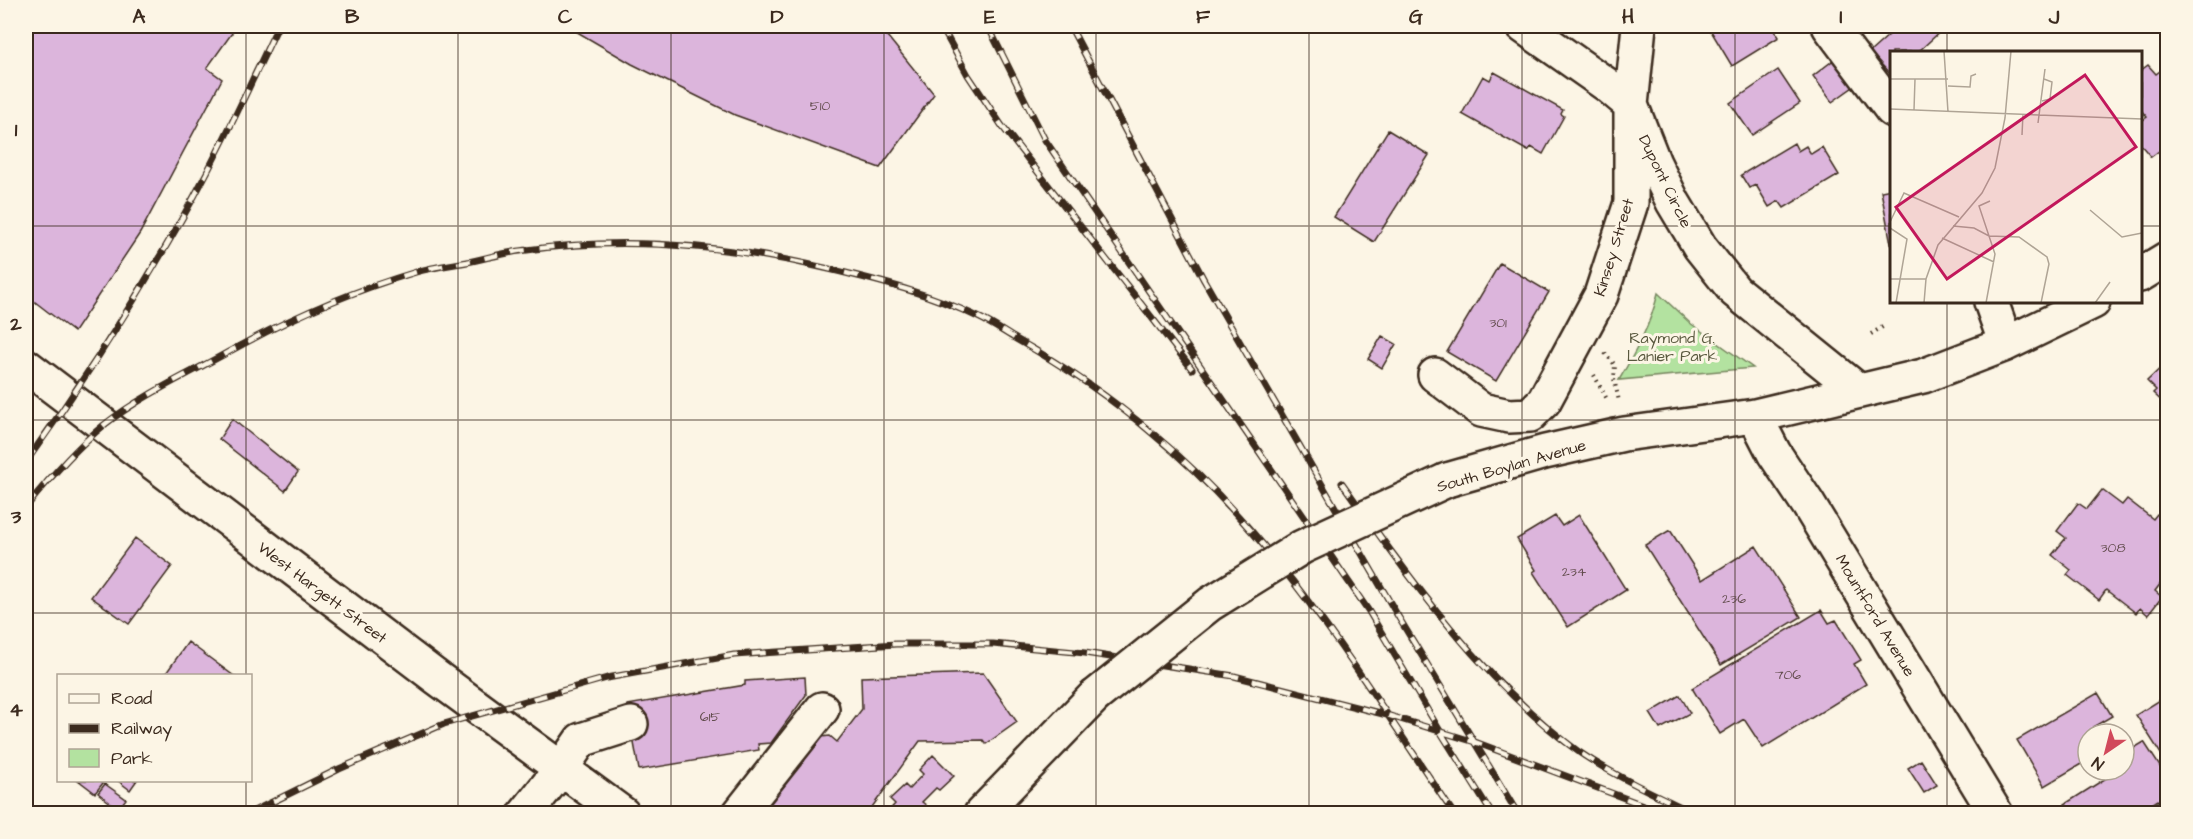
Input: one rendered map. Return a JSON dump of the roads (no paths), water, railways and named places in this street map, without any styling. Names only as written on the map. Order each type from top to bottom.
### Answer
[{"type":"street","name":"Dupont Circle","points":[[1523,26],[1607,85],[1631,105],[1673,202],[1700,247],[1735,291],[1859,391]]},
{"type":"street","name":"Kinsey Street","points":[[1435,375],[1481,410],[1509,416],[1530,415],[1544,401],[1600,294],[1630,203],[1631,105],[1638,26]]},
{"type":"street","points":[[1829,26],[1890,107]]},
{"type":"street","points":[[2142,274],[2168,258]]},
{"type":"street","points":[[1991,303],[2006,344]]},
{"type":"street","name":"South Boylan Avenue","points":[[981,813],[1095,697],[1210,604],[1302,547],[1447,480],[1545,452],[1624,434],[1755,417],[1923,376],[2006,344],[2091,303]]},
{"type":"street","name":"West Hargett Street","points":[[26,366],[238,529],[623,813]]},
{"type":"street","name":"Mountford Avenue","points":[[1755,417],[1774,453],[1808,504],[1996,813]]},
{"type":"street","points":[[738,813],[822,709]]},
{"type":"street","points":[[525,813],[581,740],[631,724]]},
{"type":"railway","points":[[26,462],[100,353],[169,241],[213,162],[278,26]]},
{"type":"railway","points":[[941,26],[968,75],[1002,126],[1192,369]]},
{"type":"railway","points":[[988,26],[1045,140],[1368,610],[1492,814]]},
{"type":"railway","points":[[1070,26],[1204,280],[1399,618],[1518,814]]},
{"type":"railway","points":[[26,507],[84,443],[104,425],[134,404],[276,327],[322,306],[392,279],[428,269],[512,252],[603,244],[717,249],[792,261],[905,289],[942,301],[978,317],[1069,371],[1152,433],[1240,518],[1279,564],[1352,662],[1454,814]]},
{"type":"railway","points":[[1342,483],[1394,556],[1450,627],[1511,694],[1579,752],[1636,785],[1696,814]]},
{"type":"railway","points":[[248,814],[339,769],[444,724],[607,678],[734,655],[896,644],[993,644],[1085,653],[1234,676],[1387,715],[1475,742],[1667,814]]},
{"type":"park label","name":"Raymond G. Lanier Park","points":[[1672,346]]}]
